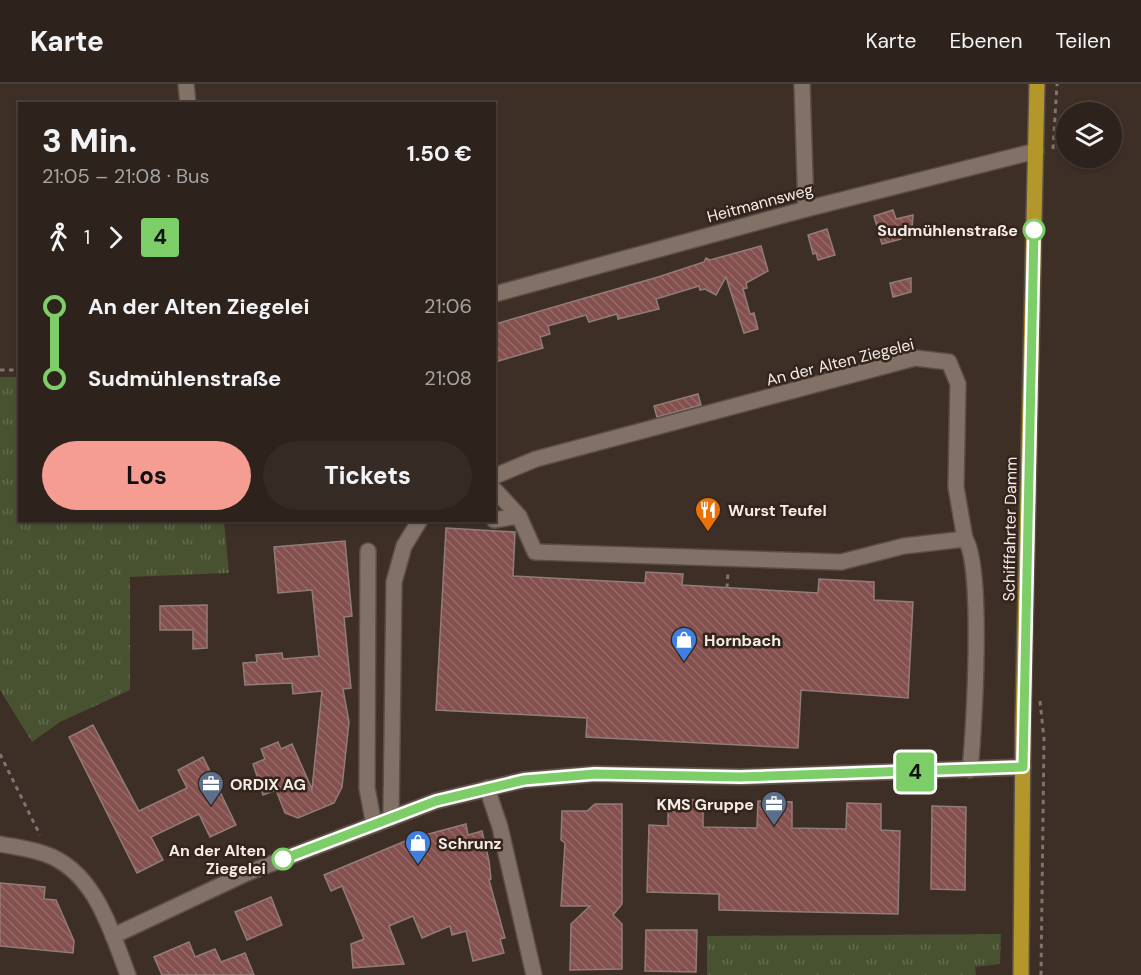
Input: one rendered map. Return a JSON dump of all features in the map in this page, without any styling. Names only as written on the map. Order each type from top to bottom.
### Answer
[{"type":"main road","name":"Schifffahrter Damm","points":[[1021,972],[1023,767],[1038,84]]},
{"type":"street","points":[[186,84],[188,102]]},
{"type":"street","points":[[802,84],[806,210]]},
{"type":"street","name":"Heitmannsweg","points":[[496,294],[1036,151]]},
{"type":"street","name":"An der Alten Ziegelei","points":[[496,476],[536,459],[915,358],[949,362],[958,384],[956,487],[965,539]]},
{"type":"street","points":[[496,491],[519,516],[535,552],[841,562],[904,546],[965,539],[970,546],[975,588],[974,737],[970,770]]},
{"type":"street","points":[[496,520],[519,516]]},
{"type":"street","points":[[391,818],[394,582],[404,546],[419,522]]},
{"type":"street","points":[[368,551],[367,789],[374,825]]},
{"type":"street","points":[[113,936],[247,873],[391,818],[436,801],[524,780],[595,774],[740,777],[1023,767]]},
{"type":"street","points":[[487,788],[500,827],[534,975]]},
{"type":"street","points":[[0,844],[46,854],[74,870],[89,887],[113,936],[128,975]]},
{"type":"path","points":[[1057,84],[1057,93]]},
{"type":"path","points":[[0,370],[18,370]]},
{"type":"path","points":[[0,754],[38,829],[46,854]]},
{"type":"green space","points":[[0,377],[18,377],[18,522],[224,522],[229,573],[130,577],[130,690],[60,722],[32,742],[0,690]]},
{"type":"green space","points":[[1001,934],[1000,964],[975,967],[976,975],[707,975],[707,936]]},
{"type":"building","points":[[893,210],[896,219],[913,215],[912,229],[899,232],[901,239],[882,244],[874,216]]},
{"type":"building","points":[[827,229],[835,255],[818,260],[816,253],[813,254],[808,235]]},
{"type":"building","points":[[761,246],[768,271],[746,283],[747,288],[743,289],[750,314],[754,313],[758,329],[744,333],[726,277],[716,295],[705,289],[700,290],[699,286],[656,299],[659,309],[618,319],[617,314],[589,322],[586,315],[548,326],[550,334],[540,337],[543,348],[496,362],[496,324],[658,277],[704,262],[706,258],[710,260]]},
{"type":"building","points":[[911,278],[911,292],[893,297],[890,283]]},
{"type":"building","points":[[698,394],[701,405],[657,417],[654,406]]},
{"type":"building","points":[[446,528],[515,532],[513,576],[645,583],[646,572],[683,574],[682,585],[818,593],[819,579],[874,582],[874,600],[913,602],[908,698],[801,690],[798,748],[586,737],[587,718],[436,710]]},
{"type":"building","points":[[345,541],[352,616],[344,617],[351,688],[343,689],[349,722],[342,787],[334,803],[298,818],[285,813],[276,790],[263,795],[253,764],[265,759],[261,749],[278,742],[281,749],[292,744],[312,789],[322,691],[293,694],[292,683],[245,685],[243,663],[257,662],[256,655],[282,653],[283,659],[319,656],[312,590],[278,593],[274,547]]},
{"type":"building","points":[[207,605],[207,648],[193,649],[193,630],[160,630],[160,606]]},
{"type":"building","points":[[93,725],[139,811],[187,788],[178,770],[203,757],[236,825],[210,837],[199,814],[151,837],[163,860],[137,873],[69,737]]},
{"type":"building","points":[[668,800],[703,800],[703,827],[757,828],[758,801],[792,802],[792,828],[846,829],[847,803],[881,804],[881,830],[900,831],[898,914],[719,910],[719,894],[647,892],[649,825],[668,826]]},
{"type":"building","points":[[595,804],[622,804],[622,904],[613,915],[622,924],[622,969],[570,970],[571,924],[590,906],[561,906],[565,843],[561,840],[562,811],[587,811]]},
{"type":"building","points":[[932,806],[966,807],[965,890],[931,889]]},
{"type":"building","points":[[466,824],[468,835],[482,831],[489,861],[491,879],[489,880],[505,938],[500,939],[504,953],[473,961],[466,931],[452,935],[450,926],[422,938],[413,916],[389,926],[404,964],[353,968],[351,944],[364,939],[342,886],[331,891],[324,875],[410,839]]},
{"type":"building","points":[[0,883],[45,887],[44,899],[56,900],[74,941],[73,953],[0,946]]},
{"type":"building","points":[[271,897],[282,925],[247,940],[235,912]]},
{"type":"building","points":[[646,930],[697,930],[696,972],[645,971]]},
{"type":"building","points":[[189,942],[195,957],[215,949],[221,962],[245,953],[254,975],[162,975],[154,957]]},
{"type":"bus line","name":"4","points":[[283,859],[436,801],[524,780],[595,774],[740,777],[1023,767],[1034,230]]},
{"type":"place","name":"Sudmühlenstraße","points":[[1034,230]]},
{"type":"place","name":"Wurst Teufel","points":[[708,533]]},
{"type":"place","name":"Hornbach","points":[[684,663]]},
{"type":"place","name":"ORDIX AG","points":[[211,807]]},
{"type":"place","name":"KMS Gruppe","points":[[774,827]]},
{"type":"place","name":"An der Alten Ziegelei","points":[[283,859]]},
{"type":"place","name":"Schrunz","points":[[418,866]]}]
